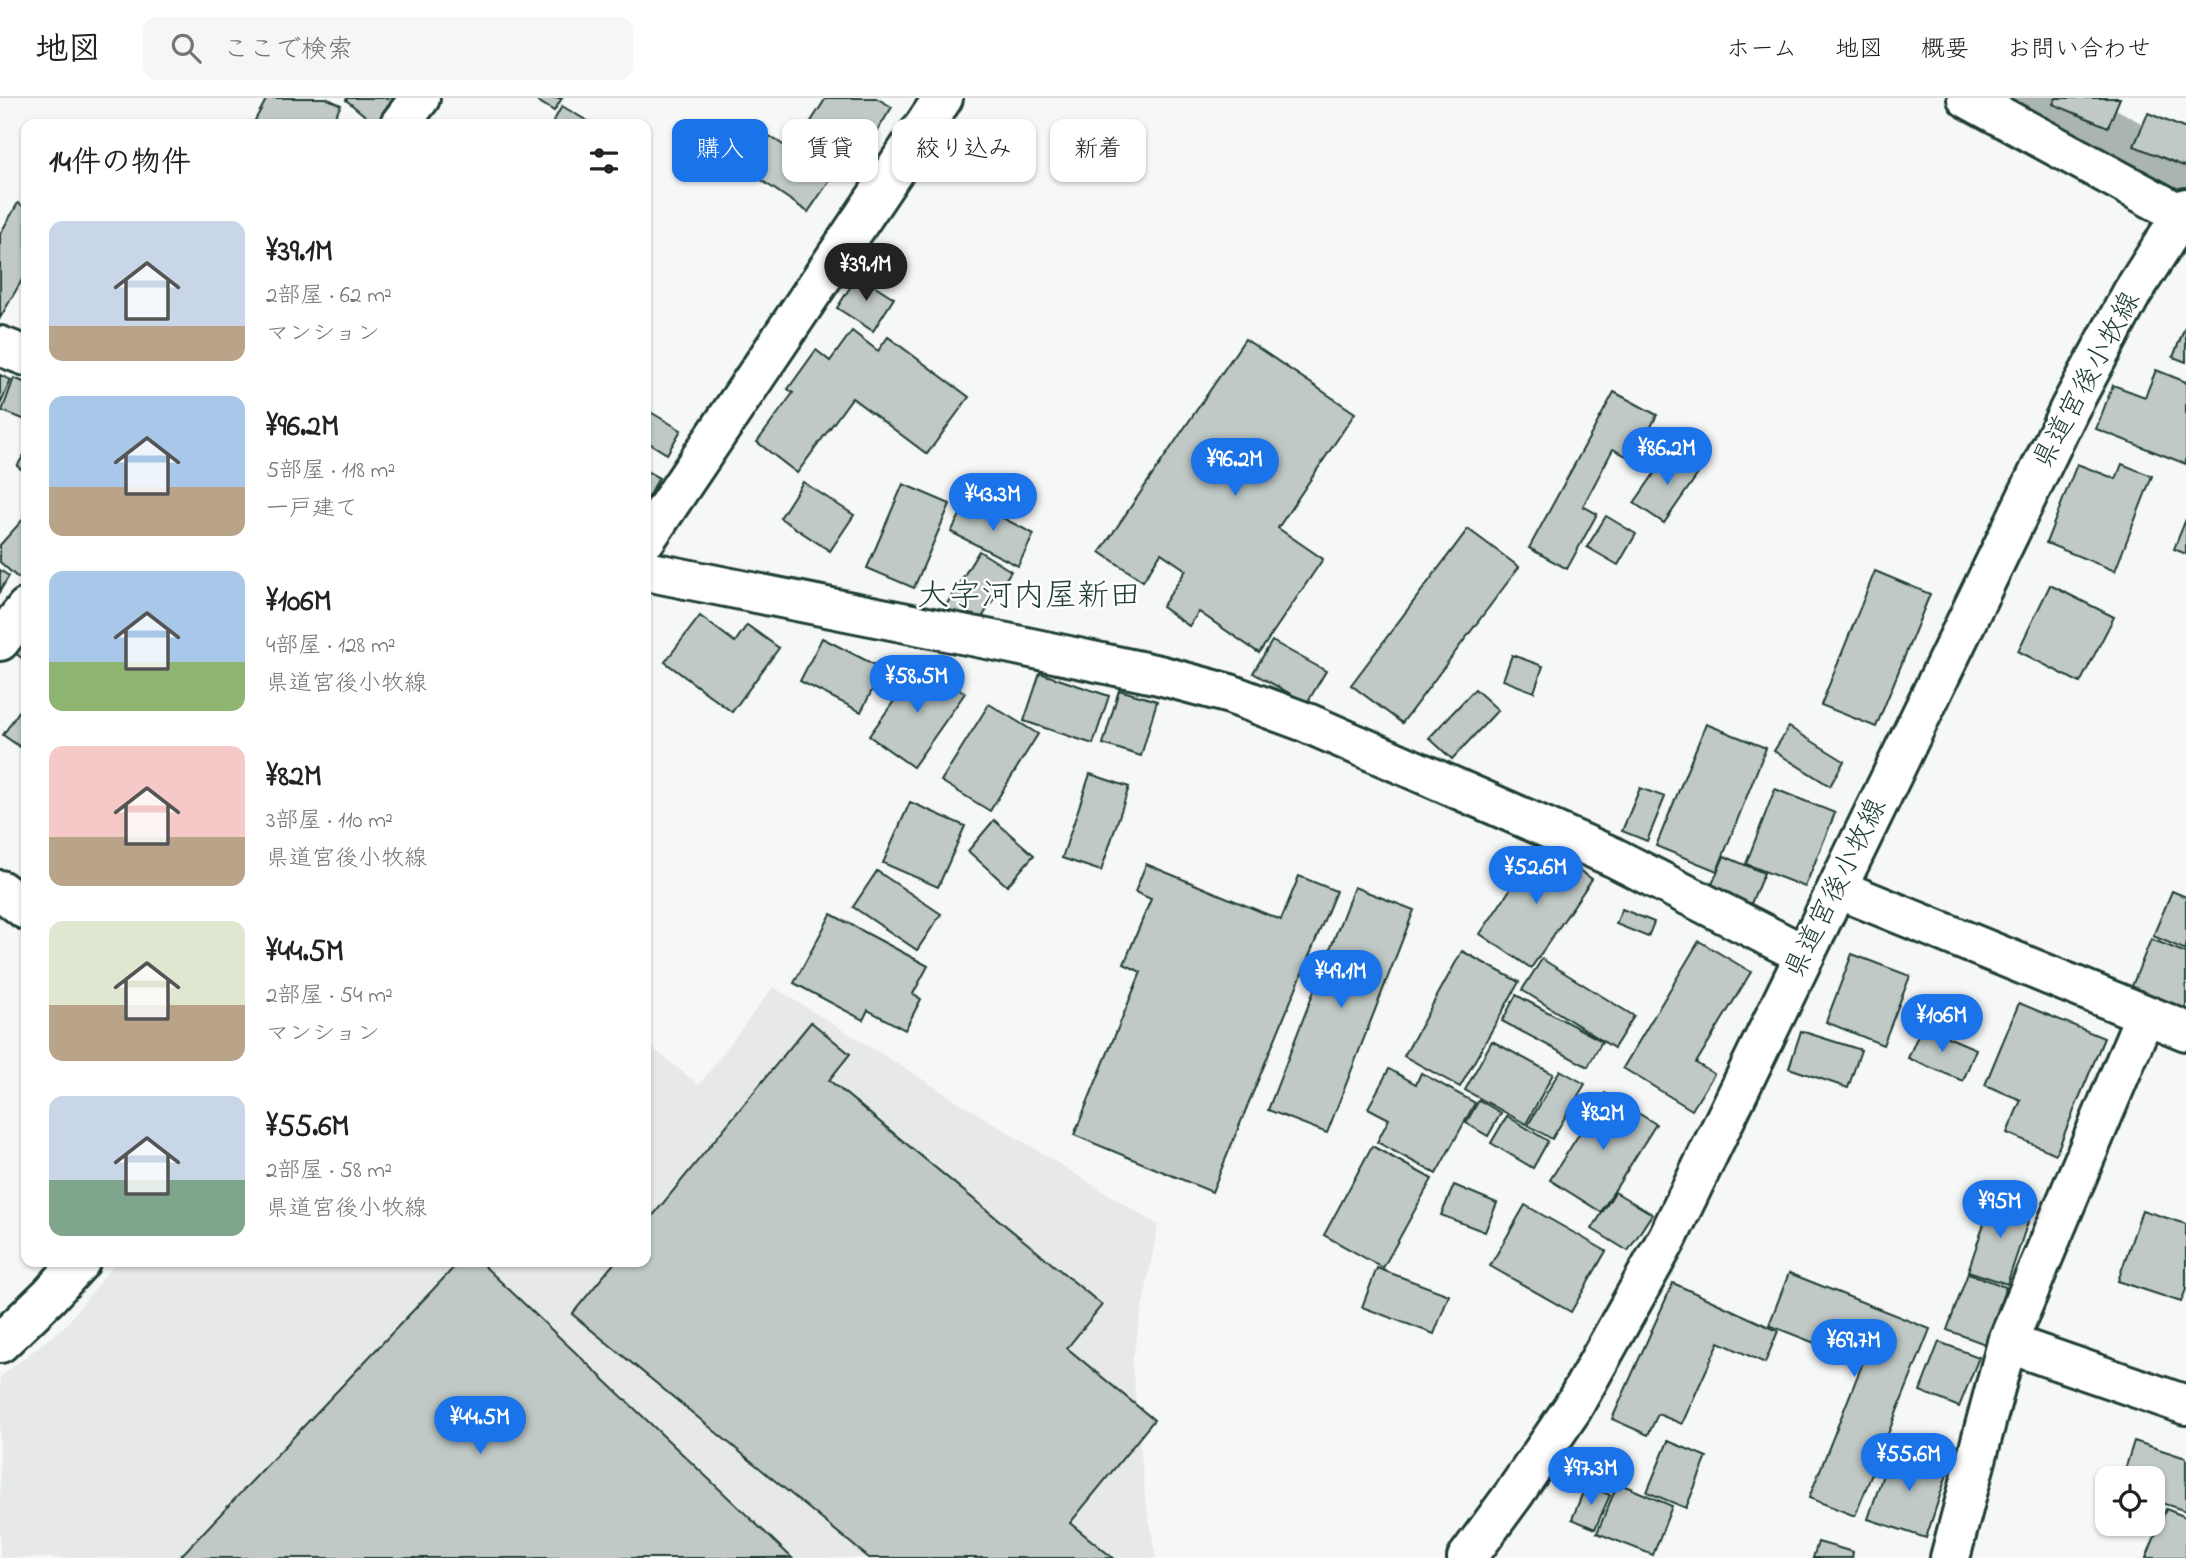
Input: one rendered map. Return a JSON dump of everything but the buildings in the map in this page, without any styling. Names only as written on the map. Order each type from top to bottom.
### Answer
[{"type":"street","points":[[404,119],[420,98]]},
{"type":"street","points":[[651,532],[943,98]]},
{"type":"street","points":[[1967,98],[2184,213]]},
{"type":"street","name":"県道宮後小牧線","points":[[1467,1558],[1572,1409],[1688,1199],[2076,396],[2132,293],[2184,213]]},
{"type":"street","points":[[0,346],[21,354]]},
{"type":"street","points":[[651,572],[1007,643],[1158,675],[1230,694],[1305,722],[1614,857],[1805,956]]},
{"type":"street","points":[[0,641],[21,614]]},
{"type":"street","points":[[1838,889],[2186,1031]]},
{"type":"street","points":[[0,890],[21,906]]},
{"type":"street","points":[[1950,1558],[2007,1343],[2145,1015]]},
{"type":"street","points":[[0,1343],[75,1267]]},
{"type":"street","points":[[2007,1343],[2186,1405]]},
{"type":"shaded area","points":[[773,987],[1158,1225],[1132,1362],[1145,1496],[1156,1558],[0,1558],[0,1377],[65,1326],[112,1267],[651,1267],[651,1047],[699,1085]]},
{"type":"waterway","points":[[2019,98],[2186,191]]},
{"type":"district","name":"大字河内屋新田","points":[[1029,597]]}]
